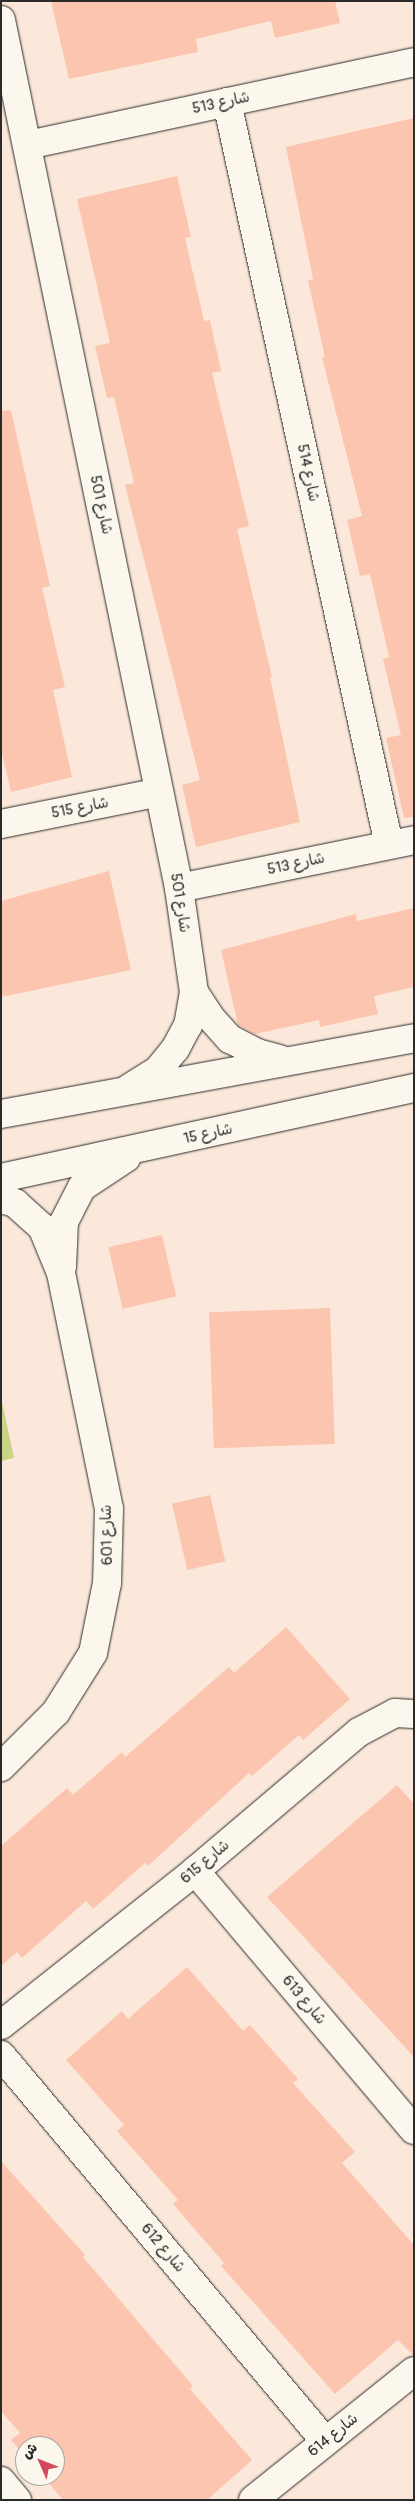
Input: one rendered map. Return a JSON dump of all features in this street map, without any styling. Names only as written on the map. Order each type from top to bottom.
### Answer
[{"type":"street","name":"شارع 501","points":[[1,20],[179,888],[194,992],[188,1025],[175,1049],[158,1070],[129,1088]]},
{"type":"street","name":"شارع 513","points":[[28,145],[414,62]]},
{"type":"street","name":"شارع 514","points":[[227,102],[402,842]]},
{"type":"street","name":"شارع 515","points":[[1,824],[159,792]]},
{"type":"street","name":"شارع 513","points":[[179,888],[402,842]]},
{"type":"street","name":"شارع 501","points":[[194,992],[210,1017],[230,1039],[257,1053],[283,1060]]},
{"type":"street","points":[[1,1114],[129,1088],[414,1038]]},
{"type":"street","name":"شارع 15","points":[[1,1178],[414,1088]]},
{"type":"street","name":"شارع 601","points":[[61,1273],[64,1222],[82,1187],[139,1149]]},
{"type":"street","name":"شارع 601","points":[[1,1199],[15,1203],[42,1227],[61,1273],[109,1509],[107,1583],[93,1653],[56,1712],[1,1767]]},
{"type":"street","name":"شارع 615","points":[[1,2025],[194,1871],[359,1732],[396,1713],[414,1714]]},
{"type":"street","name":"شارع 613","points":[[194,1871],[414,2130]]},
{"type":"street","name":"شارع 612","points":[[1,2055],[326,2441]]},
{"type":"street","name":"شارع 614","points":[[252,2500],[414,2371]]},
{"type":"street","points":[[1,2481],[17,2500]]},
{"type":"green space","points":[[1,1397],[14,1458],[1,1461]]},
{"type":"building","points":[[51,1],[335,1],[340,23],[275,38],[271,21],[196,39],[198,52],[69,79]]},
{"type":"building","points":[[414,118],[414,817],[404,818],[386,738],[401,735],[383,659],[389,657],[370,574],[360,576],[347,520],[362,516],[322,357],[325,357],[308,281],[313,279],[286,147]]},
{"type":"building","points":[[177,176],[191,237],[185,238],[204,321],[210,320],[221,371],[212,373],[249,526],[237,529],[272,677],[270,677],[300,822],[196,847],[182,785],[200,780],[125,485],[134,483],[114,397],[107,398],[95,346],[110,343],[77,199]]},
{"type":"building","points":[[11,410],[50,586],[42,588],[65,687],[53,690],[72,777],[11,792],[1,750],[1,411]]},
{"type":"building","points":[[109,871],[131,970],[1,997],[1,901]]},
{"type":"building","points":[[414,908],[414,987],[374,996],[378,1014],[320,1027],[319,1020],[255,1034],[238,1025],[221,950],[356,914],[357,921]]},
{"type":"building","points":[[162,1235],[176,1296],[123,1309],[108,1247]]},
{"type":"building","points":[[330,1308],[335,1444],[214,1448],[209,1312]]},
{"type":"building","points":[[210,1495],[225,1561],[187,1570],[172,1504]]},
{"type":"building","points":[[286,1627],[350,1699],[303,1740],[299,1735],[252,1776],[249,1773],[148,1866],[145,1863],[93,1909],[86,1901],[22,1958],[17,1952],[1,1966],[1,1846],[67,1788],[73,1795],[122,1752],[125,1757],[229,1667],[234,1673]]},
{"type":"building","points":[[397,1785],[414,1804],[414,2057],[267,1897]]},
{"type":"building","points":[[187,1967],[243,2031],[250,2025],[298,2079],[293,2083],[355,2152],[342,2163],[414,2245],[414,2356],[398,2340],[335,2394],[221,2266],[224,2263],[173,2204],[178,2200],[117,2131],[124,2125],[66,2060],[122,2011],[128,2019]]},
{"type":"building","points":[[1,2161],[85,2255],[83,2257],[193,2386],[190,2389],[252,2460],[207,2500],[63,2500],[51,2486],[65,2486],[65,2436],[16,2436],[20,2433],[1,2411]]}]
